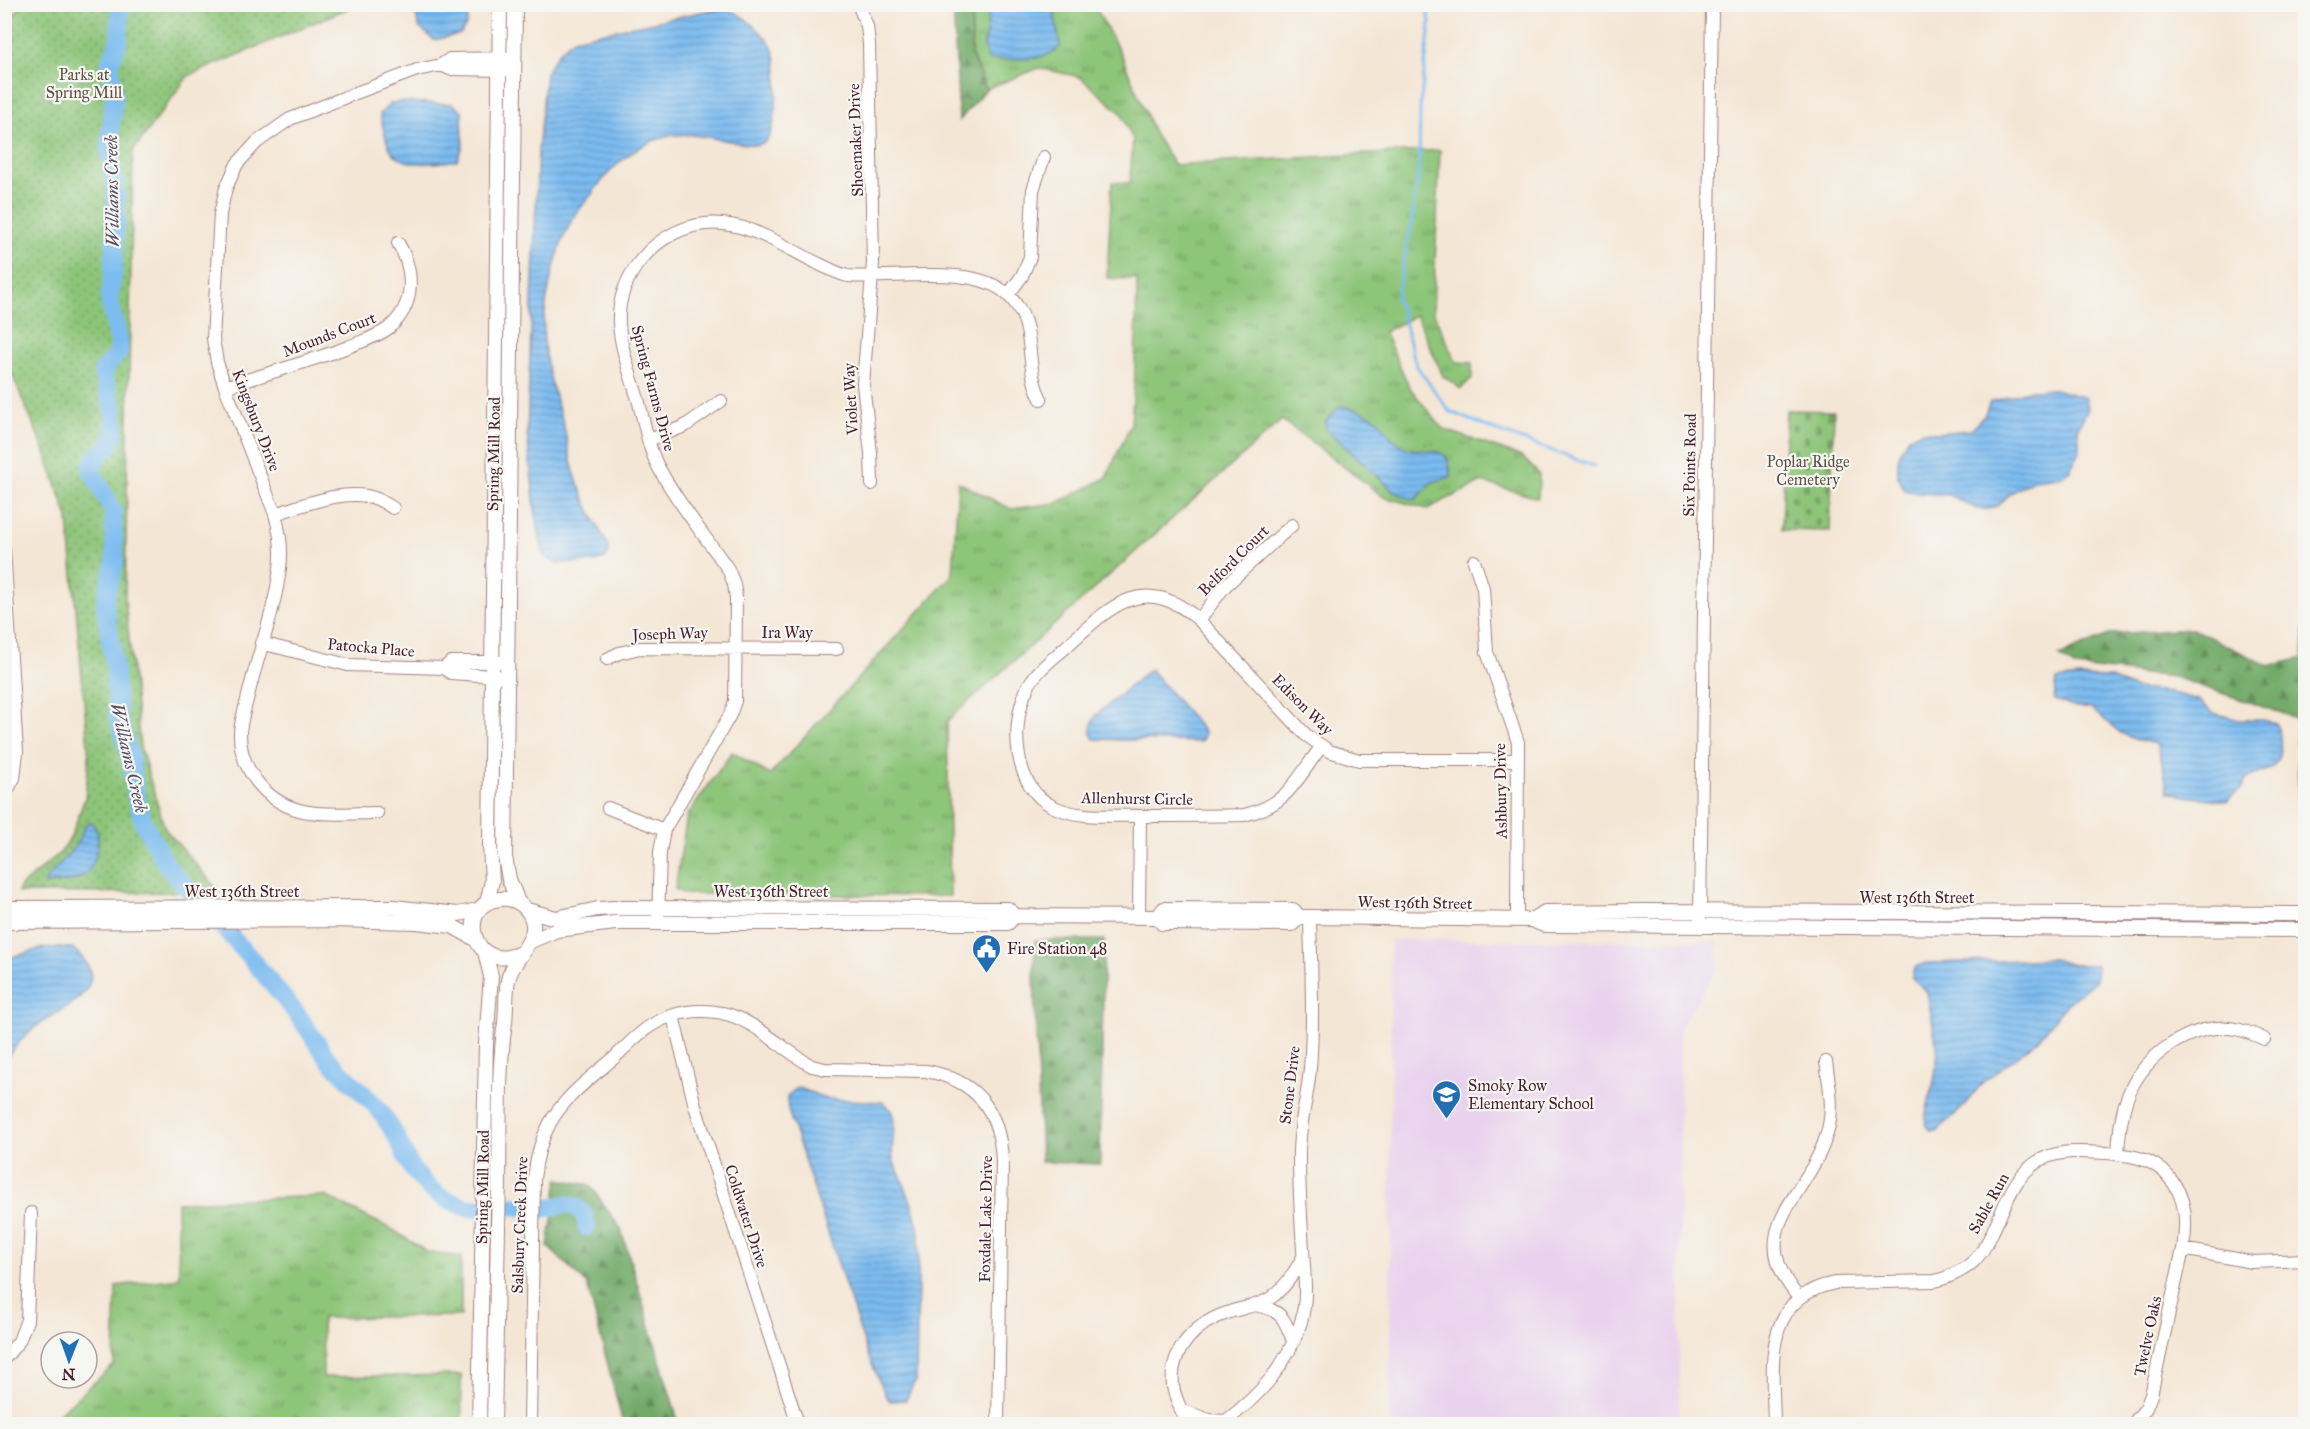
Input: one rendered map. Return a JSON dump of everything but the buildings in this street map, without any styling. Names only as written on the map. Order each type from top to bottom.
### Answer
[{"type":"street","name":"Spring Mill Road","points":[[483,907],[492,877],[490,834],[500,4]]},
{"type":"street","name":"Spring Mill Road","points":[[515,4],[505,857],[510,879],[523,906]]},
{"type":"street","name":"Shoemaker Drive","points":[[858,4],[867,26],[869,44],[873,206],[872,276]]},
{"type":"street","name":"Six Points Road","points":[[1700,926],[1712,4]]},
{"type":"street","name":"Kingsbury Drive","points":[[377,813],[302,811],[275,799],[254,777],[242,753],[240,733],[280,569],[281,538],[275,514],[217,362],[213,327],[222,200],[237,164],[257,142],[290,119],[417,70],[441,65],[450,59],[515,64]]},
{"type":"street","points":[[1008,295],[1022,276],[1030,257],[1033,190],[1044,157]]},
{"type":"street","name":"Spring Farms Drive","points":[[658,921],[660,852],[664,830],[730,715],[735,701],[736,648],[734,584],[728,569],[661,472],[649,440],[623,348],[619,324],[622,296],[630,276],[644,256],[663,240],[688,228],[705,224],[738,226],[754,230],[839,274],[970,277],[991,284],[1008,295],[1020,308],[1028,327],[1030,371],[1041,399]]},
{"type":"street","name":"Mounds Court","points":[[225,387],[324,356],[372,338],[391,326],[406,306],[411,283],[403,252],[398,243]]},
{"type":"street","name":"Violet Way","points":[[872,276],[862,384],[871,453],[872,484]]},
{"type":"street","points":[[649,440],[685,426],[722,401]]},
{"type":"street","points":[[275,514],[326,498],[350,496],[376,498],[393,508]]},
{"type":"street","name":"Belford Court","points":[[1199,620],[1225,586],[1292,525]]},
{"type":"street","points":[[4,549],[17,752],[14,778],[4,796]]},
{"type":"street","name":"Ashbury Drive","points":[[1474,561],[1483,588],[1487,652],[1515,730],[1524,919]]},
{"type":"street","name":"Allenhurst Circle","points":[[1199,620],[1170,600],[1142,597],[1116,604],[1035,675],[1022,701],[1018,754],[1028,781],[1039,796],[1052,806],[1069,813],[1095,816],[1244,815],[1271,807],[1284,796],[1321,747]]},
{"type":"street","name":"Edison Way","points":[[1199,620],[1306,735],[1321,747],[1344,757],[1359,760],[1518,760]]},
{"type":"street","name":"Patocka Place","points":[[261,643],[348,664],[444,668],[451,662],[507,670]]},
{"type":"street","name":"Joseph Way","points":[[607,659],[619,653],[640,648],[736,648]]},
{"type":"street","name":"Ira Way","points":[[736,648],[837,649]]},
{"type":"street","points":[[608,807],[664,830]]},
{"type":"street","points":[[1138,916],[1140,816]]},
{"type":"street","points":[[502,898],[523,906],[533,925],[531,941],[520,953],[502,958],[485,952],[475,939],[473,924],[483,907],[502,898]]},
{"type":"street","name":"West 136th Street","points":[[523,906],[556,918],[598,909],[658,907],[1008,909],[1014,916],[1138,916],[1158,917],[1162,923],[1292,924],[1304,917],[1524,919],[1544,926],[2306,930]]},
{"type":"street","name":"West 136th Street","points":[[4,908],[393,907],[458,914],[483,907]]},
{"type":"street","name":"West 136th Street","points":[[1524,919],[1545,912],[2306,914]]},
{"type":"street","name":"West 136th Street","points":[[531,941],[572,927],[658,921],[1008,923],[1014,916]]},
{"type":"street","name":"Stone Drive","points":[[1181,1410],[1224,1423],[1268,1384],[1279,1370],[1293,1341],[1304,1304],[1306,1280],[1303,1257],[1299,1138],[1309,1082],[1311,1053],[1304,917]]},
{"type":"street","name":"West 136th Street","points":[[4,922],[330,920],[424,922],[456,927],[475,939]]},
{"type":"street","name":"Spring Mill Road","points":[[479,1425],[486,1043],[491,976],[485,952]]},
{"type":"street","name":"Spring Mill Road","points":[[494,1425],[501,1059],[508,981],[520,953]]},
{"type":"street","name":"Foxdale Lake Drive","points":[[673,1016],[691,1011],[724,1013],[760,1031],[801,1060],[825,1069],[926,1071],[942,1074],[976,1093],[987,1106],[1002,1139],[998,1425]]},
{"type":"street","name":"Salsbury Creek Drive","points":[[530,1425],[533,1202],[538,1149],[551,1120],[560,1109],[652,1024],[673,1016]]},
{"type":"street","name":"Coldwater Drive","points":[[673,1016],[694,1106],[798,1425]]},
{"type":"street","points":[[2118,1154],[2121,1120],[2130,1090],[2144,1068],[2165,1048],[2208,1029],[2237,1029],[2264,1039]]},
{"type":"street","points":[[1774,1425],[1775,1339],[1782,1318],[1799,1298],[1787,1284],[1779,1268],[1774,1249],[1775,1238],[1785,1210],[1814,1167],[1828,1130],[1831,1104],[1826,1062]]},
{"type":"street","name":"Sable Run","points":[[1799,1298],[1820,1286],[1835,1283],[1935,1281],[1950,1277],[1975,1259],[1988,1240],[2016,1183],[2032,1166],[2045,1158],[2058,1154],[2129,1155],[2155,1164],[2174,1182],[2185,1206],[2183,1249]]},
{"type":"street","points":[[4,1359],[19,1341],[27,1320],[31,1212]]},
{"type":"street","points":[[2183,1249],[2252,1262],[2306,1260]]},
{"type":"street","name":"Twelve Oaks","points":[[2133,1425],[2146,1408],[2151,1395],[2183,1249]]},
{"type":"street","points":[[1187,1425],[1176,1399],[1173,1376],[1178,1354],[1184,1342],[1204,1323],[1228,1312],[1263,1303],[1283,1288],[1303,1257]]},
{"type":"street","points":[[1255,1305],[1268,1308],[1282,1316],[1293,1341]]},
{"type":"shaded area","points":[[1391,940],[1717,941],[1717,969],[1680,1028],[1679,1424],[1390,1424]]},
{"type":"green space","name":"Parks at Spring Mill","points":[[22,5],[356,5],[188,76],[133,151],[125,599],[140,746],[165,829],[220,892],[18,893],[21,886],[61,852],[71,837],[85,798],[89,758],[68,518],[45,452],[5,358],[5,24]]},
{"type":"green space","points":[[953,5],[973,5],[971,54],[986,89],[959,121]]},
{"type":"green space","points":[[973,5],[1094,5],[1121,54],[1155,135],[1174,165],[1440,150],[1433,311],[1456,362],[1472,363],[1472,378],[1461,389],[1443,376],[1416,315],[1384,332],[1410,388],[1443,429],[1522,457],[1539,474],[1538,498],[1482,482],[1427,509],[1384,497],[1282,420],[947,721],[950,896],[685,894],[675,889],[687,816],[732,752],[770,775],[953,574],[958,482],[1011,509],[1057,503],[1106,478],[1131,424],[1135,374],[1137,279],[1107,278],[1112,182],[1130,183],[1133,140],[1121,113],[1080,77],[1039,68],[986,89],[971,54]]},
{"type":"green space","name":"Poplar Ridge Cemetery","points":[[1786,410],[1834,411],[1830,531],[1782,530]]},
{"type":"green space","points":[[2305,610],[2306,896],[2303,896],[2296,718],[2174,677],[2074,667],[2059,656],[2111,634],[2193,629],[2269,666],[2303,658]]},
{"type":"green space","points":[[1035,940],[1104,940],[1100,1164],[1041,1162],[1034,980]]},
{"type":"green space","points":[[558,1179],[590,1185],[621,1229],[679,1424],[623,1424],[587,1284],[548,1247]]},
{"type":"green space","points":[[325,1196],[393,1230],[427,1252],[461,1257],[461,1316],[322,1318],[323,1377],[461,1375],[462,1424],[47,1424],[86,1390],[99,1390],[99,1378],[114,1365],[116,1286],[179,1278],[177,1202]]},
{"type":"water","points":[[990,4],[1053,5],[1060,46],[1045,56],[1036,58],[988,60],[984,47]]},
{"type":"water","points":[[413,5],[470,5],[467,24],[460,34],[434,40],[419,27]]},
{"type":"water","points":[[710,10],[728,10],[747,20],[773,49],[777,68],[777,95],[771,132],[766,141],[755,145],[698,135],[676,135],[653,141],[633,152],[614,167],[570,224],[558,254],[550,285],[544,343],[549,374],[577,482],[608,546],[609,554],[605,559],[595,562],[558,563],[543,555],[535,510],[527,433],[538,149],[546,73],[557,54],[573,39]]},
{"type":"water","points":[[399,102],[452,104],[462,111],[463,146],[457,160],[416,163],[408,162],[395,155],[387,142],[380,114],[390,104]]},
{"type":"water","points":[[2055,389],[2086,398],[2088,409],[2078,428],[2080,451],[2070,470],[2062,476],[2031,481],[2008,495],[1999,505],[1989,509],[1977,509],[1949,495],[1905,490],[1898,477],[1898,461],[1901,449],[1909,437],[1922,431],[1937,433],[1970,430],[1984,416],[1990,402],[2031,390]]},
{"type":"water","points":[[1340,406],[1360,411],[1376,419],[1392,438],[1408,449],[1435,451],[1444,455],[1449,462],[1451,477],[1432,482],[1415,500],[1395,492],[1326,429],[1326,421]]},
{"type":"water","points":[[1150,669],[1205,733],[1201,742],[1094,739],[1091,730],[1096,715]]},
{"type":"water","points":[[2078,677],[2111,678],[2135,689],[2164,691],[2198,700],[2213,713],[2239,720],[2263,720],[2276,723],[2280,735],[2277,760],[2269,769],[2246,779],[2242,788],[2227,801],[2184,796],[2168,791],[2156,744],[2134,739],[2121,733],[2091,709],[2070,706],[2054,699],[2057,680]]},
{"type":"water","points":[[91,822],[97,831],[98,844],[95,858],[87,873],[74,880],[46,884],[45,880],[76,846],[86,824]]},
{"type":"water","points":[[43,948],[72,948],[86,963],[91,976],[88,987],[79,997],[29,1032],[5,1060],[5,959]]},
{"type":"water","points":[[2053,959],[2074,965],[2097,965],[2096,980],[2067,1004],[2037,1041],[1984,1081],[1962,1108],[1937,1131],[1931,1131],[1925,1117],[1938,1053],[1927,992],[1912,978],[1914,969],[1927,963]]},
{"type":"water","points":[[797,1087],[827,1099],[882,1102],[892,1113],[894,1161],[910,1198],[919,1232],[916,1379],[906,1400],[890,1401],[868,1355],[788,1110],[787,1097]]},
{"type":"waterway","name":"Williams Creek","points":[[120,4],[119,40],[110,63],[114,97],[109,148],[116,195],[113,275],[109,299],[119,341],[119,352],[102,372],[113,408],[115,428],[110,444],[96,457],[91,469],[113,511],[115,564],[105,605],[114,663],[118,718],[130,756],[137,801],[144,824],[167,866],[248,955],[300,1018],[328,1059],[378,1108],[395,1134],[412,1169],[428,1187],[443,1198],[468,1208],[511,1206],[543,1209],[566,1204],[578,1208],[584,1214],[587,1227]]},
{"type":"waterway","points":[[1427,4],[1430,24],[1420,107],[1419,166],[1411,227],[1396,299],[1416,365],[1449,411],[1594,466]]},
{"type":"place","name":"Fire Station 48","points":[[986,974]]},
{"type":"place","name":"Smoky Row Elementary School","points":[[1447,1120]]}]
